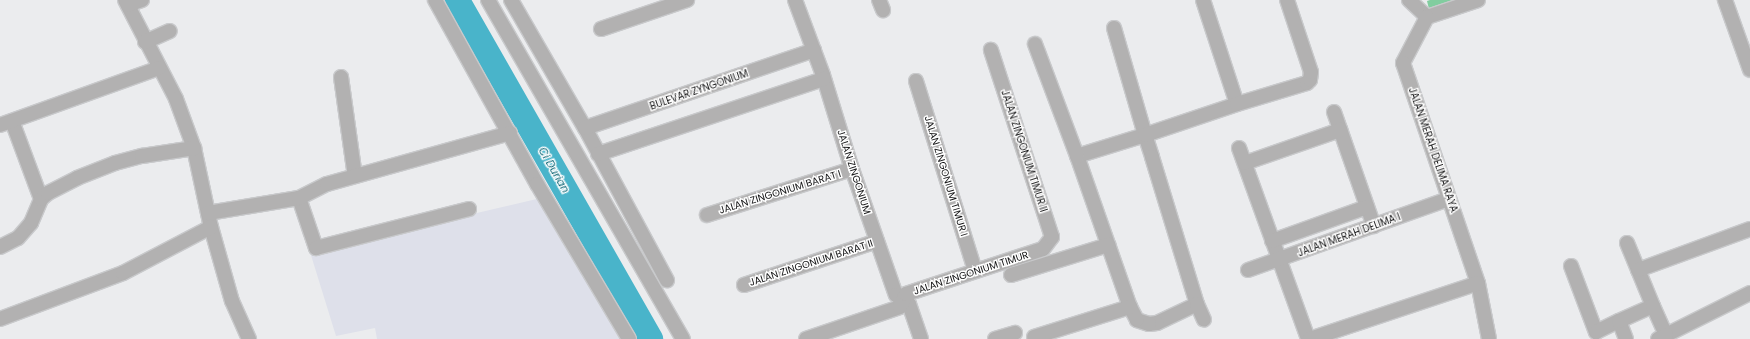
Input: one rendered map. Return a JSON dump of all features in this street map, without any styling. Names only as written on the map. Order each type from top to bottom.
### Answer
[{"type":"street","points":[[142,0],[126,3],[176,99],[194,148],[211,227],[232,300],[249,339]]},
{"type":"street","points":[[435,0],[537,184],[629,339]]},
{"type":"street","points":[[488,0],[683,339]]},
{"type":"street","points":[[511,0],[584,128],[667,280]]},
{"type":"street","points":[[601,28],[687,0]]},
{"type":"street","name":"JALAN ZINGONIUM","points":[[795,0],[816,56],[852,169],[896,295],[909,304],[921,339]]},
{"type":"street","points":[[1203,0],[1237,104]]},
{"type":"street","points":[[1077,156],[1145,136],[1237,104],[1307,83],[1310,80],[1311,72],[1287,0]]},
{"type":"street","points":[[1410,0],[1427,17],[1478,0]]},
{"type":"street","points":[[1725,0],[1750,70]]},
{"type":"street","name":"JALAN MERAH DELIMA RAYA","points":[[1427,17],[1403,63],[1478,283],[1489,339]]},
{"type":"street","points":[[1114,28],[1145,136],[1204,320]]},
{"type":"street","points":[[145,42],[170,31]]},
{"type":"street","points":[[1035,44],[1077,156],[1130,307],[1137,320],[1149,324],[1157,323],[1198,304]]},
{"type":"street","name":"JALAN ZINGONIUM TIMUR II","points":[[991,50],[1052,237],[1043,249]]},
{"type":"street","name":"BULEVAR ZYNGONIUM","points":[[584,128],[816,56]]},
{"type":"street","points":[[42,199],[6,123],[159,68]]},
{"type":"street","points":[[341,77],[355,176]]},
{"type":"street","points":[[598,154],[823,77]]},
{"type":"street","name":"JALAN ZINGONIUM TIMUR I","points":[[916,81],[975,271]]},
{"type":"street","points":[[1334,112],[1374,226]]},
{"type":"street","points":[[1245,164],[1340,130]]},
{"type":"street","points":[[208,213],[299,198],[317,188],[355,176],[510,133]]},
{"type":"street","points":[[0,247],[18,238],[31,223],[42,199],[48,193],[115,163],[142,156],[194,148]]},
{"type":"street","points":[[1239,148],[1309,339],[1478,283]]},
{"type":"street","name":"JALAN ZINGONIUM BARAT I","points":[[707,214],[852,169]]},
{"type":"street","points":[[299,198],[316,248],[469,209]]},
{"type":"street","name":"JALAN MERAH DELIMA I","points":[[1248,270],[1449,199]]},
{"type":"street","points":[[1272,241],[1367,207]]},
{"type":"street","points":[[0,319],[119,274],[211,227]]},
{"type":"street","points":[[1638,270],[1750,229]]},
{"type":"street","name":"JALAN ZINGONIUM BARAT II","points":[[744,285],[877,241]]},
{"type":"street","points":[[1627,243],[1652,306],[1662,337],[1750,293]]},
{"type":"street","points":[[1011,275],[1108,245]]},
{"type":"street","name":"JALAN ZINGONIUM TIMUR","points":[[806,339],[900,307],[906,294],[1043,249]]},
{"type":"street","points":[[1571,266],[1596,332],[1652,306]]},
{"type":"street","points":[[1034,337],[1130,307]]},
{"type":"street","points":[[1619,321],[1626,339]]},
{"type":"street","points":[[995,339],[1015,333]]},
{"type":"shaded area","points":[[541,198],[625,339],[377,339],[375,328],[336,336],[310,252]]},
{"type":"green space","points":[[1458,0],[1429,9],[1427,1]]},
{"type":"waterway","name":"Ci Durian","points":[[457,0],[650,339]]}]
